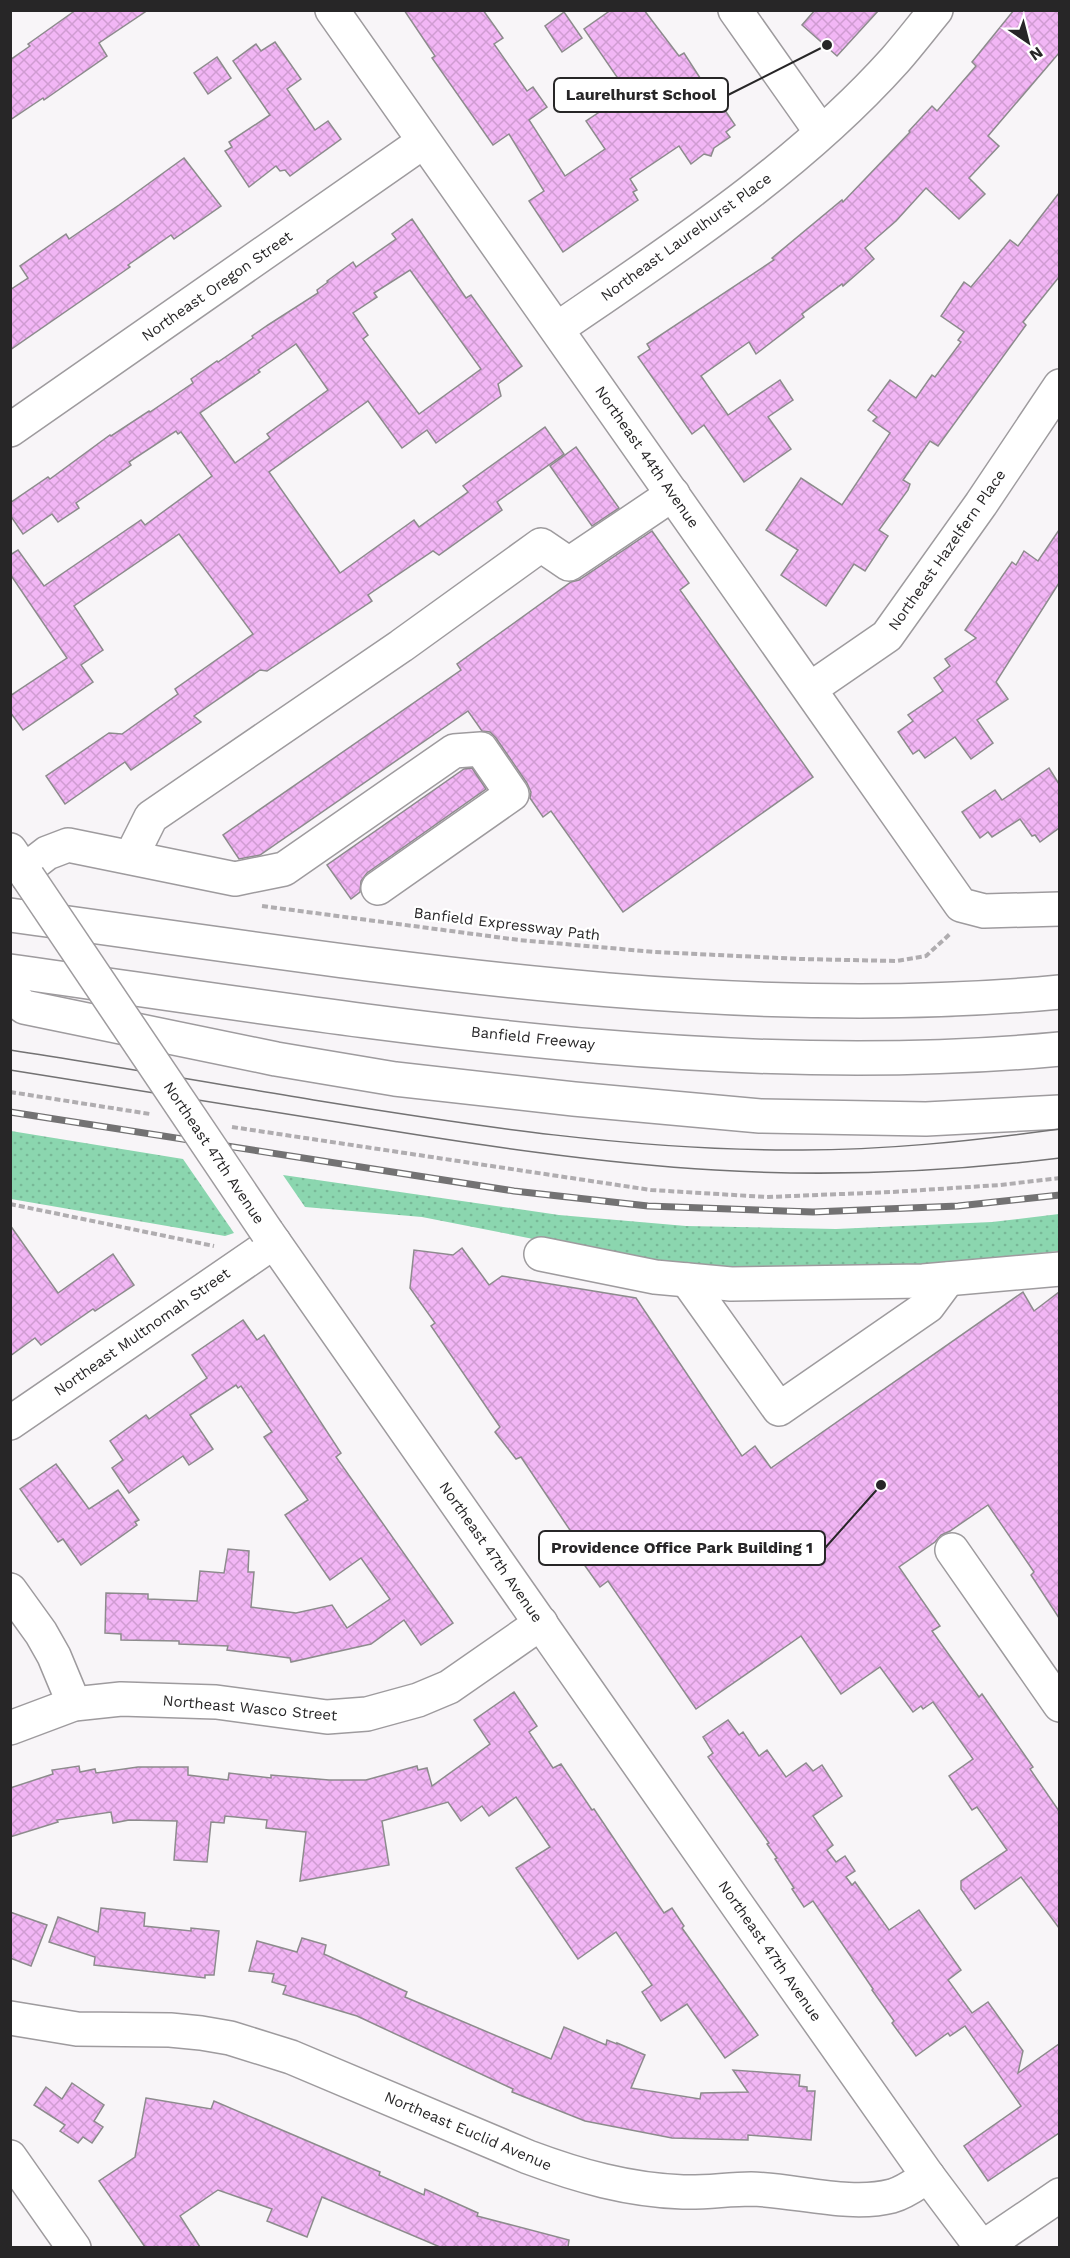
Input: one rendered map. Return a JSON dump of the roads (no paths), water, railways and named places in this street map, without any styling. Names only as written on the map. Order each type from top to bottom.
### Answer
[{"type":"main road","name":"Northeast 44th Avenue","points":[[332,10],[961,905],[984,911],[1059,909]]},
{"type":"main road","points":[[735,10],[821,132]]},
{"type":"main road","name":"Northeast Laurelhurst Place","points":[[557,329],[726,211],[821,132],[894,60],[936,10]]},
{"type":"main road","name":"Northeast Oregon Street","points":[[10,429],[423,142]]},
{"type":"main road","name":"Northeast Hazelfern Place","points":[[810,689],[887,636],[981,504],[1059,387]]},
{"type":"main road","points":[[131,857],[151,817],[401,646],[541,545],[569,564],[673,494]]},
{"type":"main road","points":[[21,866],[68,845],[235,879],[284,869],[454,751],[481,749],[512,794],[378,888]]},
{"type":"main road","name":"Northeast 47th Avenue","points":[[21,866],[271,1237],[928,2176],[982,2247]]},
{"type":"main road","points":[[10,915],[403,967],[630,990],[828,1000],[926,999],[1059,992]]},
{"type":"main road","name":"Banfield Freeway","points":[[10,971],[412,1025],[625,1047],[827,1058],[927,1057],[1059,1049]]},
{"type":"main road","points":[[10,995],[24,1007],[276,1059],[395,1079],[574,1099],[760,1116],[926,1119],[1059,1112]]},
{"type":"main road","name":"Northeast Multnomah Street","points":[[10,1423],[244,1262],[271,1237]]},
{"type":"main road","points":[[541,1254],[655,1277],[731,1284],[923,1281],[1059,1269]]},
{"type":"main road","points":[[687,1280],[779,1409],[928,1306],[948,1279]]},
{"type":"main road","points":[[952,1550],[1059,1705]]},
{"type":"main road","points":[[10,1590],[41,1632],[54,1656],[74,1704]]},
{"type":"main road","name":"Northeast Wasco Street","points":[[10,1728],[74,1704],[121,1699],[216,1702],[327,1717],[367,1714],[418,1700],[449,1687],[541,1623]]},
{"type":"main road","name":"Northeast Euclid Avenue","points":[[10,2018],[76,2029],[170,2030],[201,2033],[262,2047],[291,2057],[528,2157],[560,2169],[620,2186],[686,2192],[752,2189],[862,2199],[893,2196],[928,2176]]},
{"type":"main road","points":[[10,2157],[74,2247]]},
{"type":"main road","points":[[982,2247],[1059,2195]]},
{"type":"tram line","points":[[10,1050],[437,1119],[554,1135],[672,1146],[790,1150],[858,1149],[959,1141],[1060,1129]]},
{"type":"tram line","points":[[10,1070],[494,1146],[670,1167],[801,1173],[888,1172],[974,1167],[1060,1158]]},
{"type":"railway","points":[[10,1112],[514,1191],[648,1206],[813,1212],[958,1206],[1060,1195]]},
{"type":"place","name":"Laurelhurst School","points":[[827,45]]},
{"type":"place","name":"Providence Office Park Building 1","points":[[881,1485]]}]
